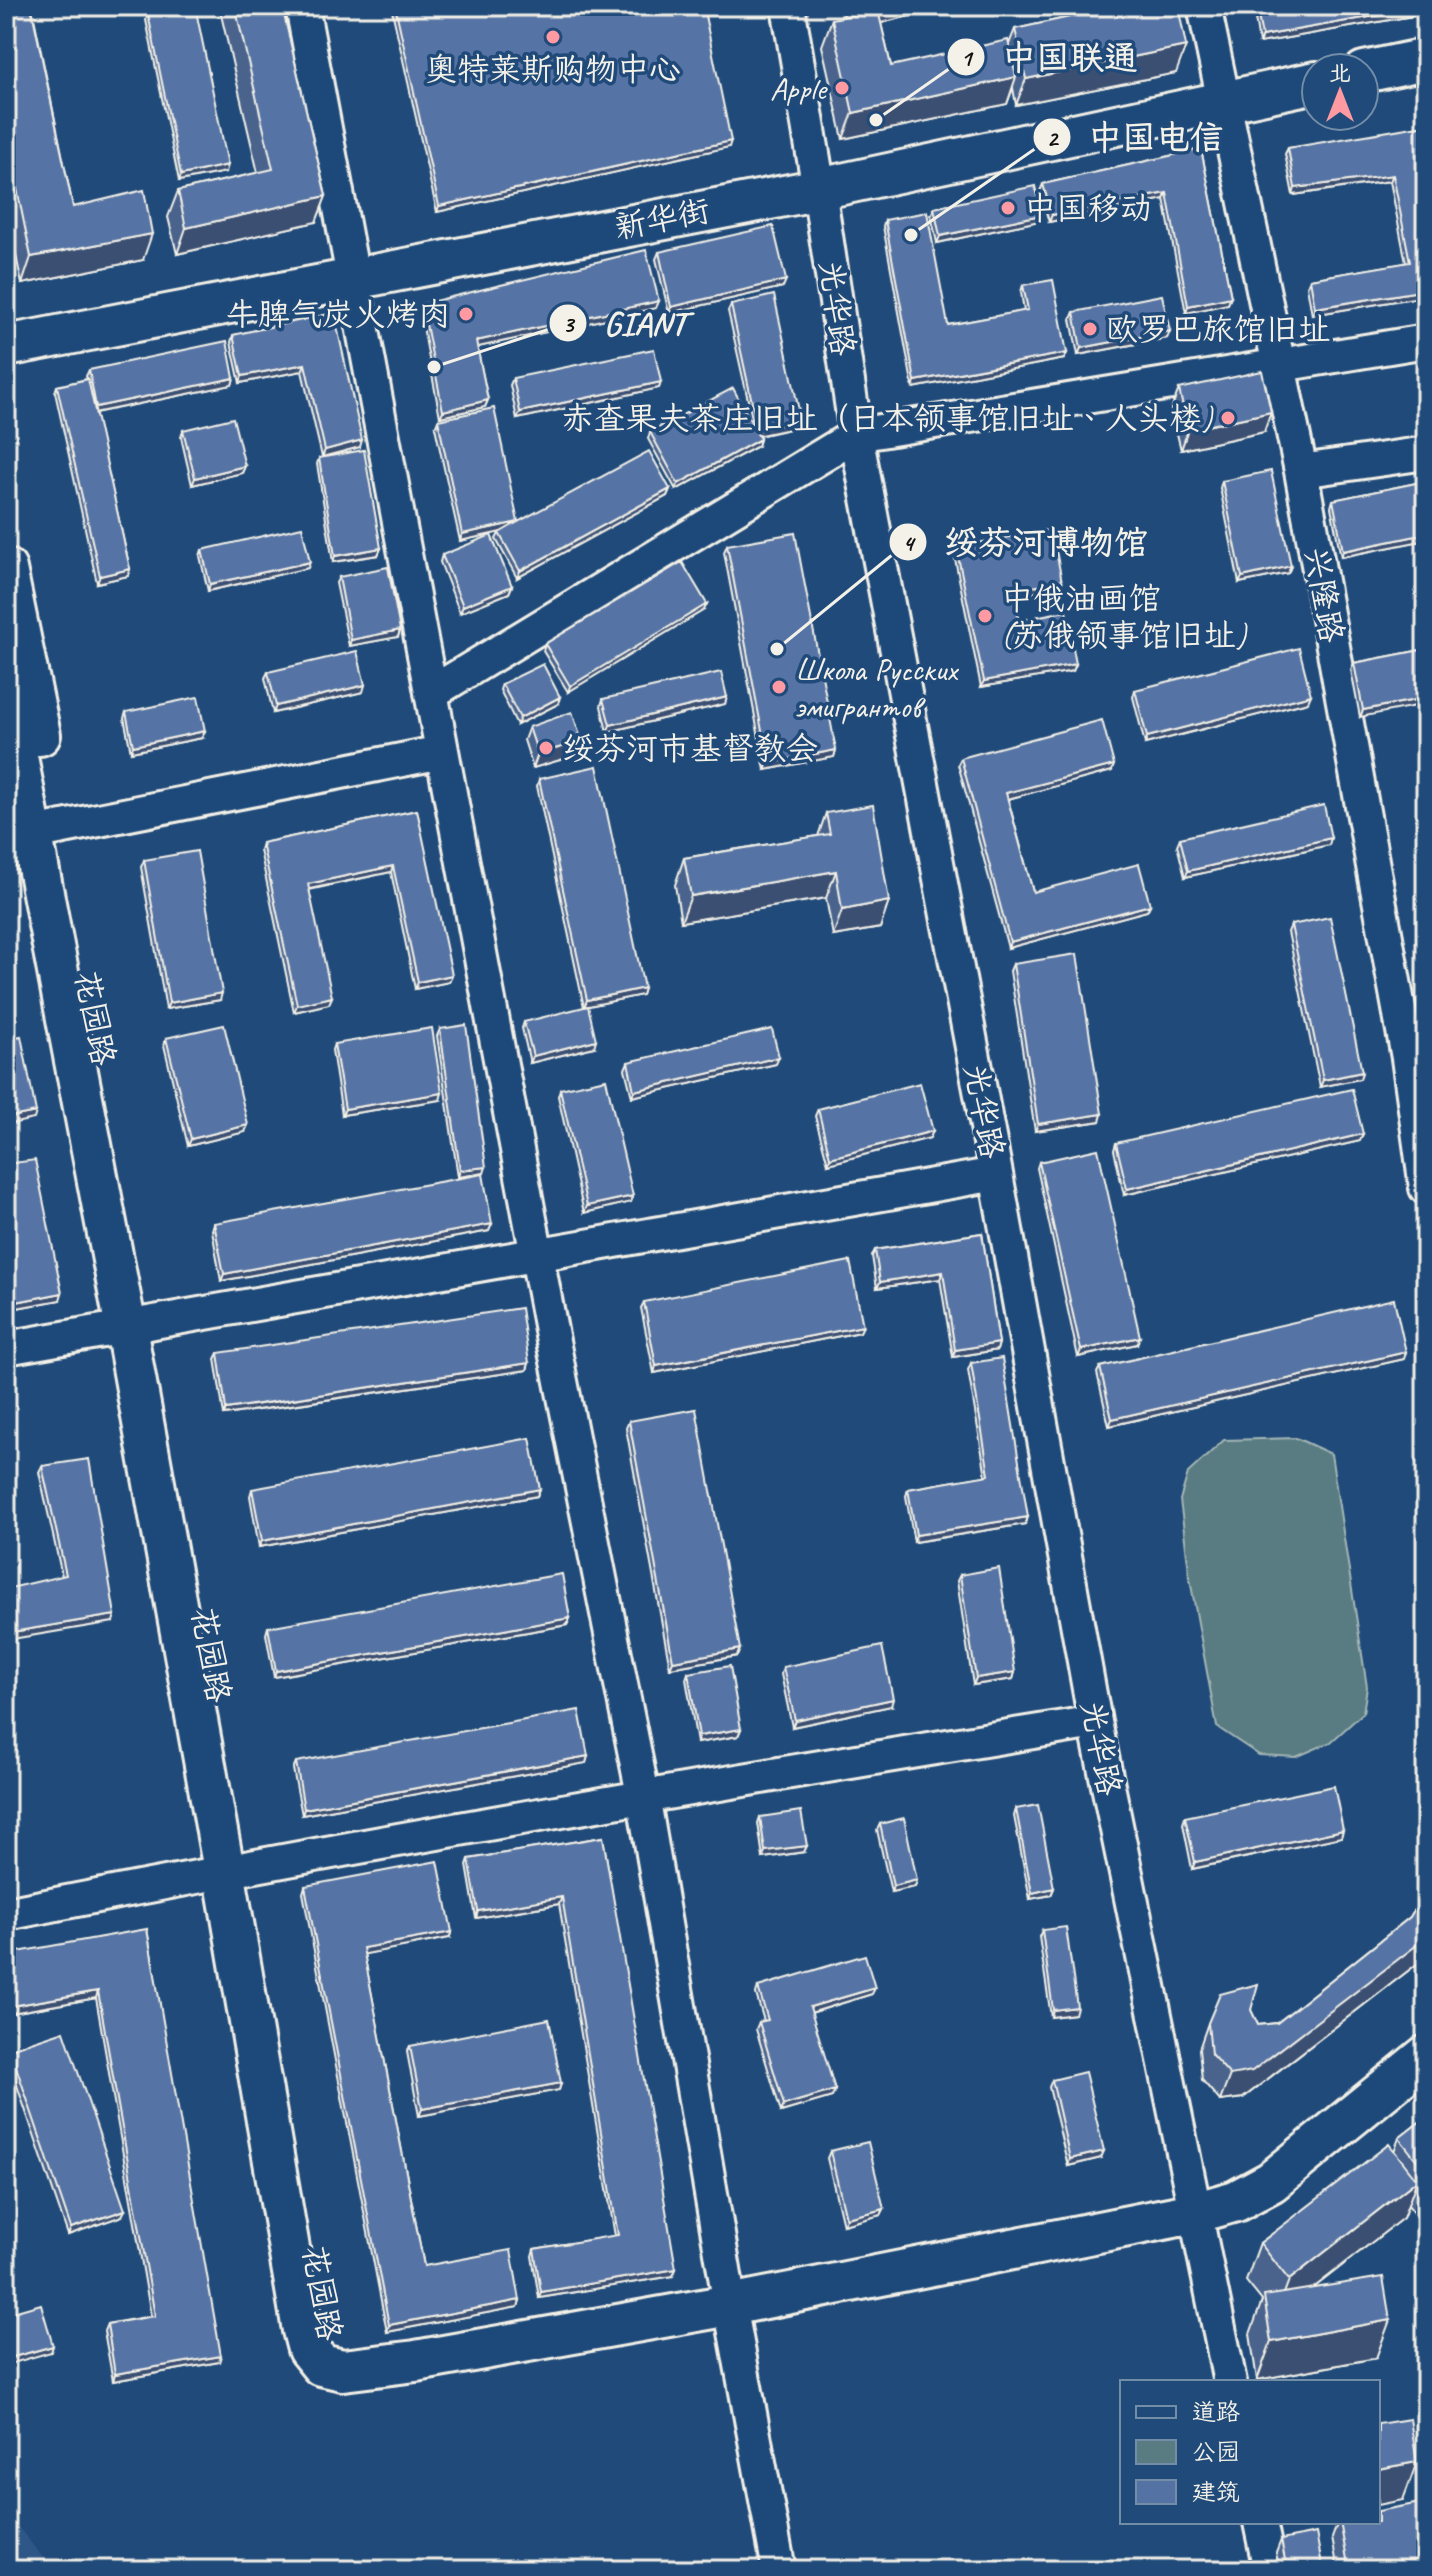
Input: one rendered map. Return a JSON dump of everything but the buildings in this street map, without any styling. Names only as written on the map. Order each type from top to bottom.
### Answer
[{"type":"main road","points":[[1380,69],[1426,59]]},
{"type":"main road","name":"新华街","points":[[6,346],[819,189],[1300,85]]},
{"type":"main road","name":"花园路","points":[[6,569],[46,830],[140,1325],[236,1868],[308,2349],[321,2365],[343,2370],[416,2361],[730,2305]]},
{"type":"main road","name":"花园路","points":[[6,699],[46,830]]},
{"type":"main road","points":[[730,2305],[1194,2213],[1236,2201],[1271,2182],[1426,2056]]},
{"type":"street","points":[[302,6],[537,1255],[643,1795],[730,2305],[779,2570]]},
{"type":"street","name":"光华路","points":[[788,6],[856,435],[996,1174],[1095,1722],[1230,2380]]},
{"type":"street","name":"兴隆路","points":[[1204,6],[1301,471],[1408,1058],[1426,1188]]},
{"type":"street","points":[[431,693],[856,435],[1426,341]]},
{"type":"street","points":[[1301,471],[1426,453]]},
{"type":"street","points":[[46,830],[442,752]]},
{"type":"street","points":[[6,1348],[996,1174]]},
{"type":"street","points":[[6,1914],[236,1868],[643,1795],[1095,1722]]},
{"type":"street","points":[[1260,2524],[1270,2570]]},
{"type":"shaded area","points":[[6,2512],[53,2570],[6,2570]]},
{"type":"green space","points":[[1296,1438],[1331,1454],[1367,1687],[1363,1713],[1331,1742],[1296,1757],[1259,1755],[1217,1727],[1190,1579],[1180,1500],[1188,1473],[1224,1440]]},
{"type":"place","name":"奥特莱斯购物中心","points":[[553,37]]},
{"type":"place","name":"Apple","points":[[842,88]]},
{"type":"place","name":"中国联通","points":[[876,120]]},
{"type":"place","name":"中国移动","points":[[1008,208]]},
{"type":"place","name":"中国电信","points":[[911,235]]},
{"type":"place","name":"牛脾气炭火烤肉","points":[[466,314]]},
{"type":"place","name":"欧罗巴旅馆旧址","points":[[1090,329]]},
{"type":"place","name":"GIANT","points":[[434,367]]},
{"type":"place","name":"赤查果夫茶庄旧址（日本领事馆旧址、人头楼)","points":[[1228,418]]},
{"type":"place","name":"中俄油画馆 (苏俄领事馆旧址)","points":[[985,616]]},
{"type":"place","name":"绥芬河博物馆","points":[[777,649]]},
{"type":"place","name":"Школа Русских эмигрантов","points":[[779,687]]},
{"type":"place","name":"绥芬河市基督教会","points":[[546,748]]}]
